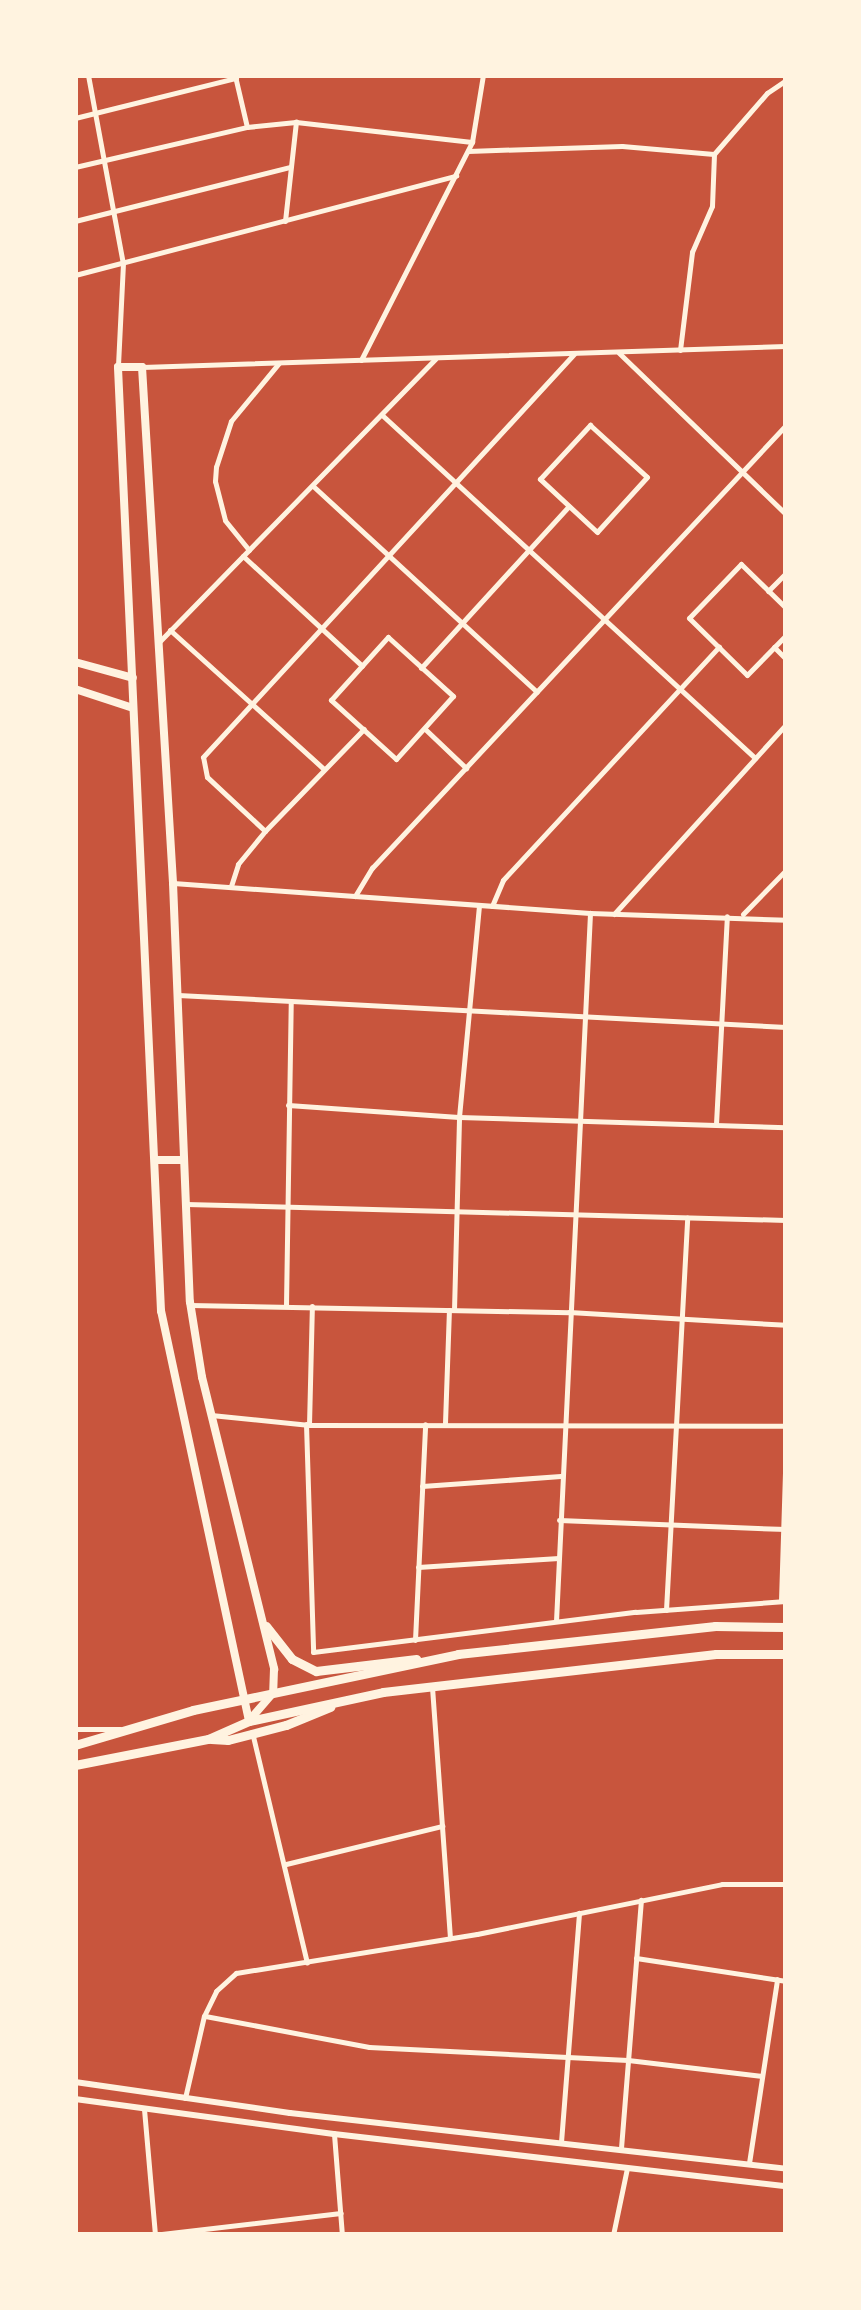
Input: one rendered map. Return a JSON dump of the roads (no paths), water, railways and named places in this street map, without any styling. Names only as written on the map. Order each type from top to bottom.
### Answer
[{"type":"highway","points":[[266,1626],[292,1658],[316,1671],[715,1626],[786,1626]]},
{"type":"highway","points":[[75,1765],[208,1739],[250,1721],[432,1685],[716,1654],[786,1654]]},
{"type":"highway","points":[[75,1745],[245,1698],[434,1659]]},
{"type":"highway","points":[[208,1739],[228,1740],[252,1734],[342,1702]]},
{"type":"main road","points":[[142,367],[173,883],[190,1305],[212,1415],[266,1626],[273,1693],[250,1721],[162,1311],[118,368],[142,367]]},
{"type":"main road","points":[[75,662],[133,678]]},
{"type":"main road","points":[[75,689],[133,708]]},
{"type":"main road","points":[[155,1160],[184,1160]]},
{"type":"street","points":[[88,75],[123,264],[118,368]]},
{"type":"street","points":[[361,360],[472,142],[483,75]]},
{"type":"street","points":[[75,118],[235,77],[246,127]]},
{"type":"street","points":[[680,350],[692,252],[712,206],[714,154],[767,93],[786,80]]},
{"type":"street","points":[[75,168],[246,127],[296,122],[472,142]]},
{"type":"street","points":[[285,221],[296,122]]},
{"type":"street","points":[[468,151],[622,146],[714,154]]},
{"type":"street","points":[[75,221],[290,167]]},
{"type":"street","points":[[75,275],[456,176]]},
{"type":"street","points":[[142,367],[786,346]]},
{"type":"street","points":[[619,353],[786,514]]},
{"type":"street","points":[[265,831],[207,777],[203,757],[574,354]]},
{"type":"street","points":[[160,640],[436,360]]},
{"type":"street","points":[[278,363],[231,421],[215,482],[226,520],[246,553],[362,666]]},
{"type":"street","points":[[382,414],[754,758]]},
{"type":"street","points":[[590,424],[647,477],[597,532],[569,506],[540,479],[590,424]]},
{"type":"street","points":[[356,896],[372,868],[786,425]]},
{"type":"street","points":[[313,486],[537,692]]},
{"type":"street","points":[[422,668],[569,506]]},
{"type":"street","points":[[786,608],[741,564],[689,618],[747,675],[786,635]]},
{"type":"street","points":[[768,591],[786,574]]},
{"type":"street","points":[[170,630],[324,770]]},
{"type":"street","points":[[388,637],[452,696],[396,759],[332,700],[362,666],[388,637]]},
{"type":"street","points":[[492,906],[503,880],[719,647]]},
{"type":"street","points":[[774,648],[786,659]]},
{"type":"street","points":[[613,915],[786,724]]},
{"type":"street","points":[[424,728],[466,768]]},
{"type":"street","points":[[230,887],[238,864],[265,831],[364,730]]},
{"type":"street","points":[[742,916],[786,870]]},
{"type":"street","points":[[173,883],[590,914],[786,920]]},
{"type":"street","points":[[444,1423],[458,1117],[478,905]]},
{"type":"street","points":[[556,1622],[590,914]]},
{"type":"street","points":[[716,1124],[727,916]]},
{"type":"street","points":[[178,996],[786,1027]]},
{"type":"street","points":[[286,1306],[291,1002]]},
{"type":"street","points":[[288,1105],[458,1117],[579,1118],[786,1128]]},
{"type":"street","points":[[186,1204],[786,1220]]},
{"type":"street","points":[[666,1610],[687,1218]]},
{"type":"street","points":[[190,1305],[569,1312],[786,1325]]},
{"type":"street","points":[[312,1306],[307,1424],[313,1652],[666,1610],[784,1601],[786,1444]]},
{"type":"street","points":[[212,1415],[307,1424],[786,1426]]},
{"type":"street","points":[[415,1641],[425,1424]]},
{"type":"street","points":[[422,1486],[561,1476]]},
{"type":"street","points":[[560,1520],[785,1530]]},
{"type":"street","points":[[418,1567],[559,1558]]},
{"type":"street","points":[[432,1685],[450,1938]]},
{"type":"street","points":[[250,1721],[306,1963]]},
{"type":"street","points":[[75,1729],[134,1729]]},
{"type":"street","points":[[286,1864],[442,1826]]},
{"type":"street","points":[[184,2099],[204,2016],[216,1992],[236,1973],[450,1938],[722,1884],[786,1884]]},
{"type":"street","points":[[621,2148],[641,1900]]},
{"type":"street","points":[[562,2142],[579,1913]]},
{"type":"street","points":[[636,1958],[786,1981]]},
{"type":"street","points":[[749,2163],[778,1979]]},
{"type":"street","points":[[204,2016],[369,2047],[628,2060],[762,2076]]},
{"type":"street","points":[[75,2082],[184,2099],[786,2169]]},
{"type":"street","points":[[75,2099],[334,2134],[786,2186]]},
{"type":"street","points":[[144,2109],[154,2235],[341,2213]]},
{"type":"street","points":[[334,2134],[342,2235]]},
{"type":"street","points":[[487,2151],[489,2134]]},
{"type":"street","points":[[613,2235],[627,2168]]}]
